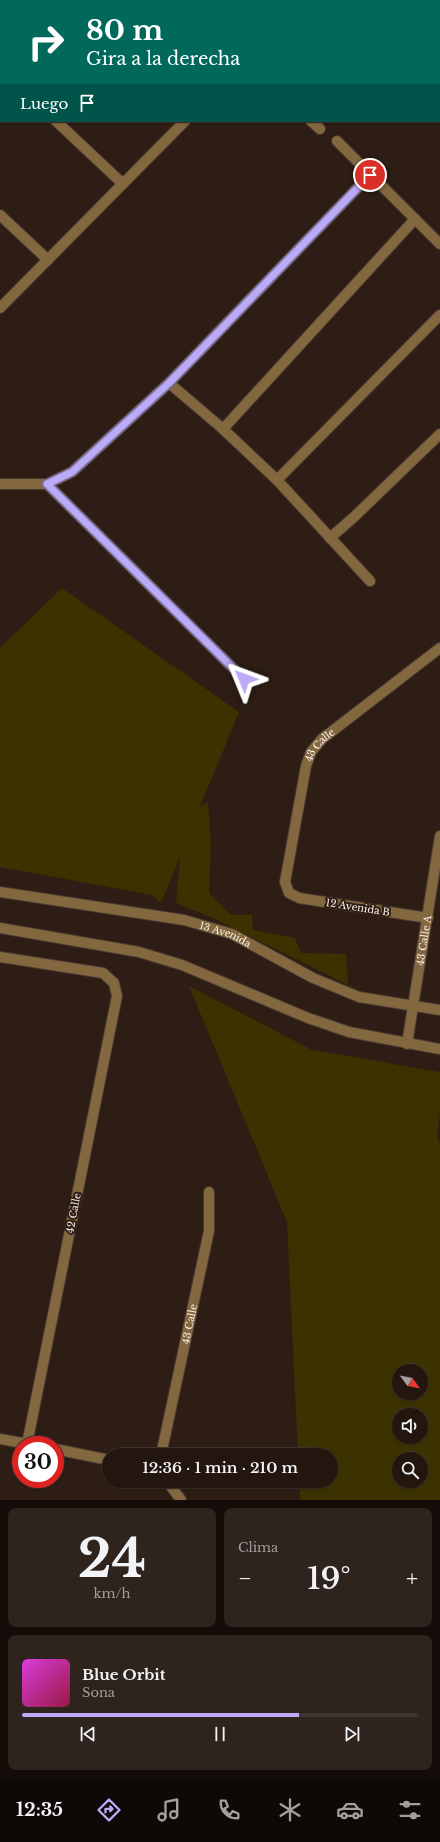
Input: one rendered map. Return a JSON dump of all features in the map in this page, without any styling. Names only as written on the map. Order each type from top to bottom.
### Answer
[{"type":"street","points":[[57,122],[123,184]]},
{"type":"street","points":[[0,308],[184,122]]},
{"type":"street","points":[[312,122],[320,129]]},
{"type":"street","points":[[337,141],[440,244]]},
{"type":"street","points":[[0,484],[47,484],[72,472],[169,383],[370,175]]},
{"type":"street","points":[[0,215],[48,260]]},
{"type":"street","points":[[224,429],[415,219]]},
{"type":"street","points":[[277,480],[440,315]]},
{"type":"street","points":[[169,383],[224,429],[277,480],[370,581]]},
{"type":"street","points":[[330,538],[354,517],[440,434]]},
{"type":"street","points":[[47,484],[244,679]]},
{"type":"street","name":"43 Calle","points":[[289,893],[285,882],[306,766],[311,752],[322,739],[440,648]]},
{"type":"street","name":"43 Calle A","points":[[407,1044],[440,836]]},
{"type":"street","name":"13 Avenida","points":[[0,892],[184,920],[232,934],[313,978],[359,996],[440,1010]]},
{"type":"street","name":"12 Avenida B","points":[[289,893],[299,898],[428,918]]},
{"type":"street","points":[[0,928],[139,952],[182,965],[308,1018],[349,1032],[440,1049]]},
{"type":"street","name":"42 Calle","points":[[0,957],[103,973],[114,983],[117,996],[32,1436]]},
{"type":"street","name":"43 Calle","points":[[162,1448],[209,1231],[209,1192]]},
{"type":"street","points":[[0,1439],[12,1441]]},
{"type":"street","points":[[64,1451],[102,1459]]},
{"type":"street","points":[[172,1488],[181,1500]]},
{"type":"shaded area","points":[[62,588],[239,712],[200,807],[208,802],[211,844],[209,893],[231,915],[252,915],[253,930],[295,938],[301,953],[346,954],[348,985],[213,918],[176,903],[180,857],[161,903],[152,895],[0,867],[0,648]]},
{"type":"shaded area","points":[[189,986],[312,1050],[440,1072],[440,1113],[437,1136],[440,1144],[440,1500],[300,1500],[299,1488],[338,1488],[338,1448],[298,1448],[287,1222]]},
{"type":"route","points":[[244,679],[47,484],[72,472],[169,383],[370,175]]}]
